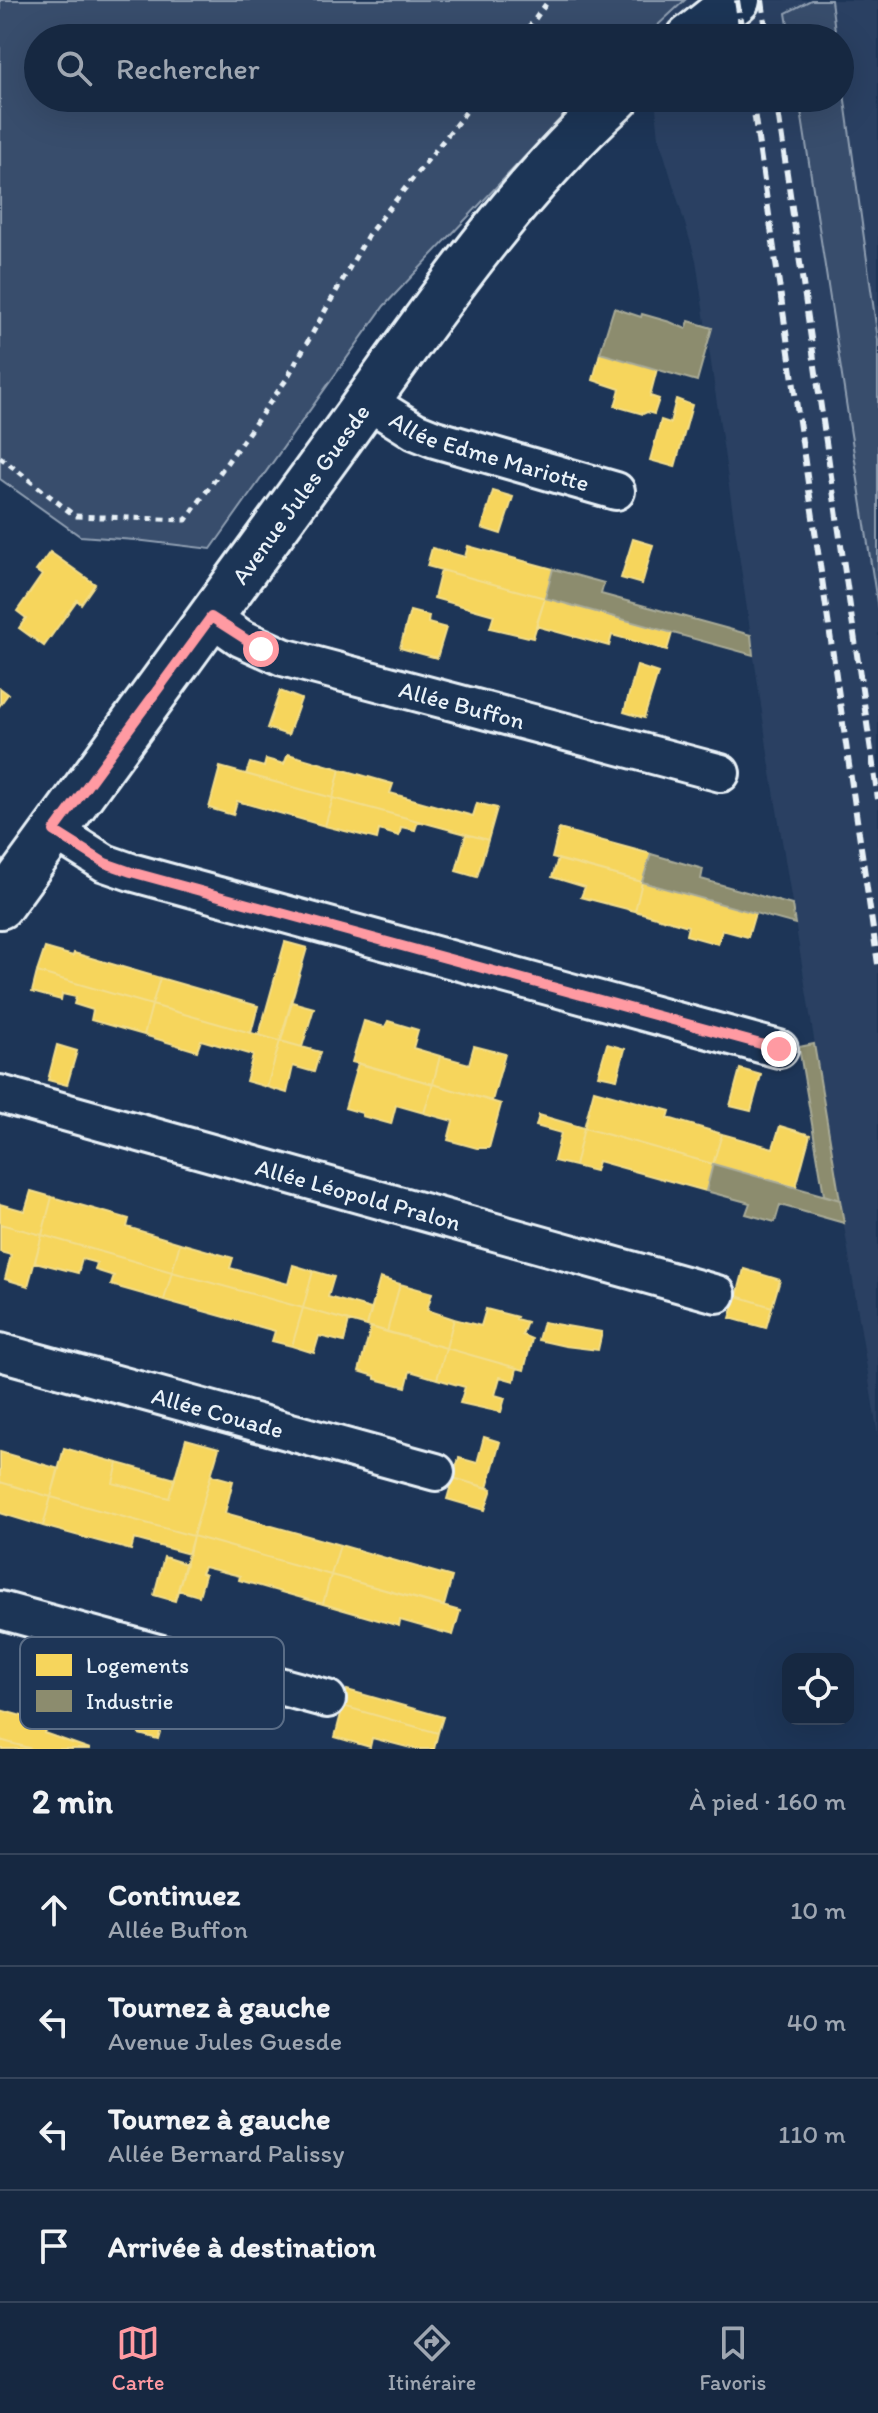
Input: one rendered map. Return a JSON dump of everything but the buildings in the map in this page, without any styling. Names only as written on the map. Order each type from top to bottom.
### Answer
[{"type":"main road","points":[[707,24],[737,0]]},
{"type":"main road","name":"Avenue Jules Guesde","points":[[0,906],[457,277],[601,112]]},
{"type":"street","name":"Allée Edme Mariotte","points":[[367,401],[415,431],[435,439],[616,491]]},
{"type":"street","name":"Allée Buffon","points":[[211,617],[241,638],[283,657],[721,773]]},
{"type":"street","points":[[54,831],[105,863],[131,872],[779,1049]]},
{"type":"street","name":"Allée Léopold Pralon","points":[[0,1094],[717,1294]]},
{"type":"street","name":"Allée Couade","points":[[0,1352],[436,1472]]},
{"type":"street","points":[[0,1610],[99,1637]]},
{"type":"street","points":[[284,1687],[327,1699]]},
{"type":"path","points":[[531,24],[549,0]]},
{"type":"path","points":[[0,457],[75,516],[186,520],[286,380],[368,235],[466,112]]},
{"type":"shaded area","points":[[0,0],[685,0],[659,24],[24,24],[24,112],[567,112],[384,306],[211,549],[80,536],[0,479]]},
{"type":"shaded area","points":[[641,0],[728,0],[698,24],[654,24]]},
{"type":"shaded area","points":[[765,0],[878,0],[878,1436],[769,760],[696,260],[659,138],[656,112],[854,112],[854,24],[736,24]]},
{"type":"shaded area","points":[[811,0],[831,0],[834,24],[788,24],[786,13]]},
{"type":"shaded area","points":[[801,112],[847,112],[878,340],[878,609]]},
{"type":"railway","points":[[737,0],[741,24]]},
{"type":"railway","points":[[762,0],[765,24]]},
{"type":"railway","points":[[754,112],[878,964]]},
{"type":"railway","points":[[778,112],[878,799]]},
{"type":"route","points":[[261,649],[211,617],[54,831],[105,863],[131,872],[779,1049]]}]
